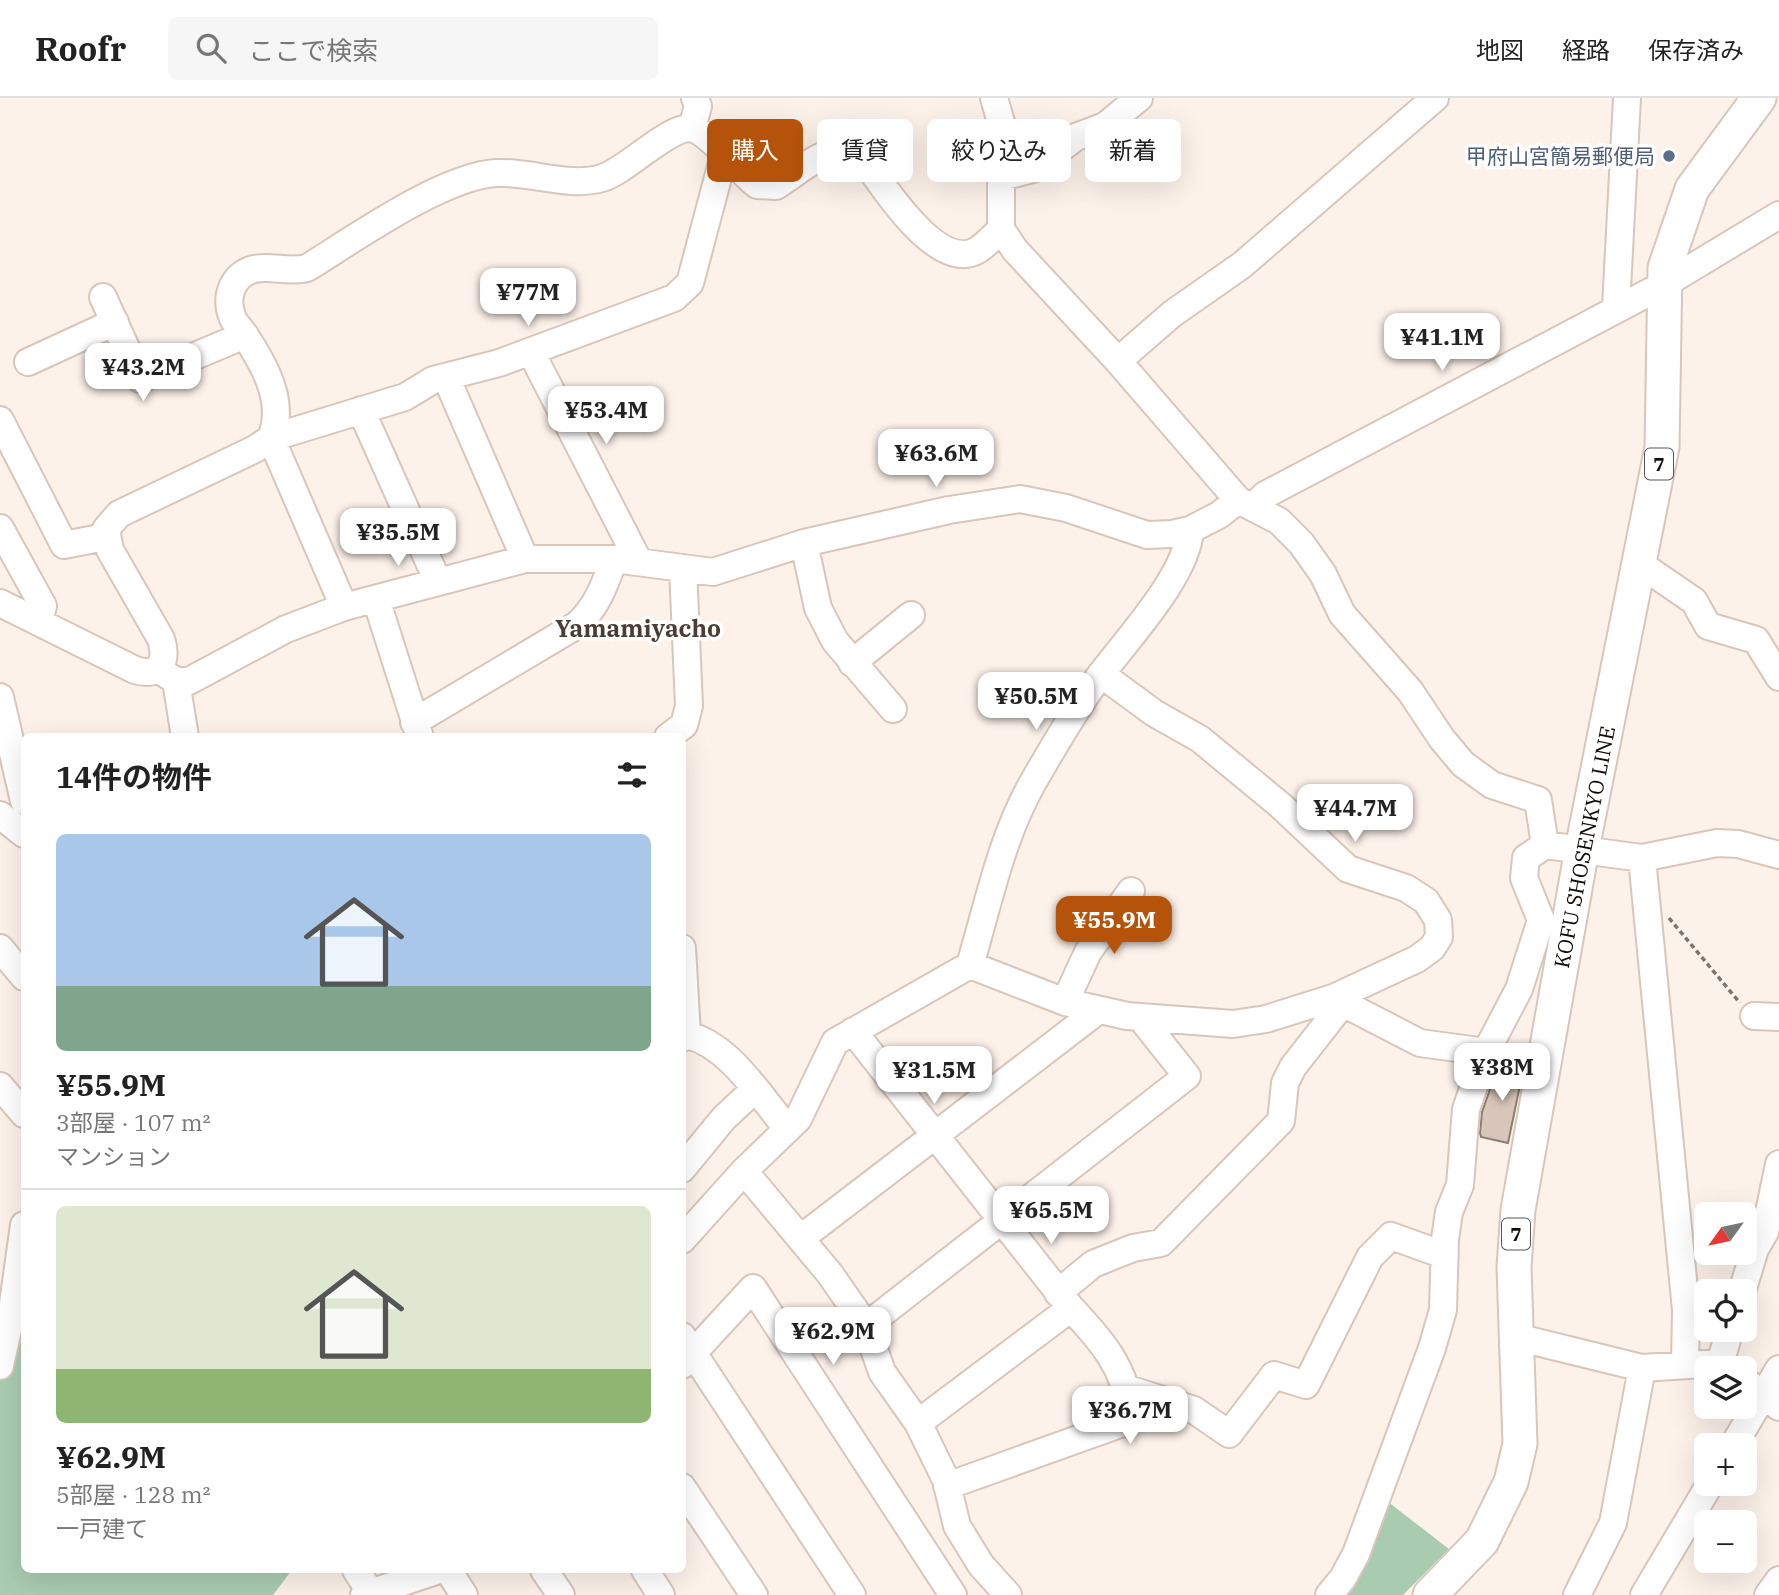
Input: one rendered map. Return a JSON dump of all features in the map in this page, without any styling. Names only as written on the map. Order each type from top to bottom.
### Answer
[{"type":"main road","name":"KOFU SHOSENKYO LINE","points":[[1430,1595],[1482,1541],[1511,1482],[1520,1444],[1514,1267],[1518,1210],[1637,562],[1662,447],[1665,268],[1692,189],[1759,98]]},
{"type":"street","points":[[692,128],[698,106],[695,98]]},
{"type":"street","points":[[993,98],[1000,119]]},
{"type":"street","points":[[1118,361],[1172,314],[1242,265],[1435,98]]},
{"type":"street","points":[[1616,309],[1627,98]]},
{"type":"street","points":[[1071,141],[1105,126],[1123,103]]},
{"type":"street","points":[[344,607],[271,438],[278,411],[275,397],[245,335],[233,318],[229,292],[237,280],[255,268],[295,271],[307,268],[422,201],[480,175],[498,173],[599,180],[629,166],[679,130],[692,128],[707,137]]},
{"type":"street","points":[[803,169],[830,152],[845,148],[859,152],[900,209],[939,246],[960,253],[976,251],[1001,229]]},
{"type":"street","points":[[184,733],[167,675],[161,639],[105,537],[109,521],[255,449],[271,438],[405,397],[433,380],[531,352],[665,302],[683,291],[690,283],[717,182]]},
{"type":"street","points":[[754,182],[768,188],[782,182]]},
{"type":"street","points":[[1001,182],[1001,229],[1015,250],[1246,504],[1279,521],[1301,543],[1323,574],[1342,614],[1410,691],[1442,739],[1463,764],[1492,785],[1538,800],[1545,845]]},
{"type":"street","points":[[0,603],[135,670],[189,681],[286,629],[344,607],[525,559],[626,561],[713,572],[804,543],[949,510],[1020,499],[1066,508],[1147,535],[1172,534],[1190,530],[1265,495],[1664,285],[1779,215]]},
{"type":"street","points":[[103,297],[140,379],[245,335]]},
{"type":"street","points":[[28,362],[115,322]]},
{"type":"street","points":[[531,352],[626,561]]},
{"type":"street","points":[[446,377],[525,559]]},
{"type":"street","points":[[361,410],[438,582]]},
{"type":"street","points":[[0,420],[64,545],[105,537]]},
{"type":"street","points":[[0,528],[43,606],[39,622]]},
{"type":"street","points":[[686,1236],[744,1171],[798,1119],[835,1042],[971,965],[1006,845],[1030,786],[1101,674],[1170,583],[1189,547],[1190,530]]},
{"type":"street","points":[[804,543],[818,608],[835,641],[893,709]]},
{"type":"street","points":[[376,598],[417,730],[496,671],[528,656],[577,625],[590,614],[601,593],[626,561]]},
{"type":"street","points":[[1637,562],[1694,601],[1708,626],[1756,640],[1779,677]]},
{"type":"street","points":[[673,733],[684,725],[689,706],[683,568]]},
{"type":"street","points":[[852,663],[911,615]]},
{"type":"street","points":[[971,965],[1096,1012],[1233,1024],[1266,1019],[1338,1001],[1417,959],[1432,948],[1439,937],[1438,920],[1426,901],[1406,888],[1348,869],[1280,805],[1200,738],[1154,713],[1101,674]]},
{"type":"street","points":[[0,696],[21,788]]},
{"type":"street","points":[[0,815],[21,832]]},
{"type":"street","points":[[1329,1595],[1343,1578],[1356,1553],[1432,1348],[1443,1310],[1448,1212],[1460,1185],[1466,1109],[1486,1052],[1519,989],[1541,920],[1524,878],[1526,858],[1545,845],[1642,858],[1717,843],[1738,844],[1779,855]]},
{"type":"street","points":[[1642,858],[1686,1310],[1685,1363]]},
{"type":"street","points":[[1065,1002],[1088,952],[1131,891]]},
{"type":"street","points":[[0,948],[21,973]]},
{"type":"street","points":[[1338,1001],[1420,1043],[1486,1052]]},
{"type":"street","points":[[918,1423],[1065,1300],[1093,1264],[1133,1248],[1161,1243],[1281,1121],[1285,1083],[1338,1001]]},
{"type":"street","points":[[801,1238],[1096,1012]]},
{"type":"street","points":[[866,1326],[1187,1076],[1140,1017]]},
{"type":"street","points":[[853,1031],[1065,1300],[1108,1348],[1128,1389],[1130,1413],[1123,1423],[947,1486]]},
{"type":"street","points":[[686,1037],[705,1040],[788,1129]]},
{"type":"street","points":[[0,1086],[21,1110]]},
{"type":"street","points":[[686,1164],[724,1118],[754,1090]]},
{"type":"street","points":[[1746,1279],[1755,1249],[1765,1232],[1779,1164]]},
{"type":"street","points":[[744,1171],[801,1238],[866,1326],[882,1372],[918,1423],[947,1486],[957,1526],[981,1564],[1008,1595]]},
{"type":"street","points":[[1128,1389],[1194,1410],[1229,1434],[1274,1375],[1306,1385],[1370,1257],[1391,1236],[1444,1255]]},
{"type":"street","points":[[0,1239],[21,1245]]},
{"type":"street","points":[[0,1366],[21,1261]]},
{"type":"street","points":[[852,1595],[686,1351],[753,1288],[945,1592],[981,1564]]},
{"type":"street","points":[[1517,1337],[1642,1368],[1694,1364]]},
{"type":"street","points":[[1577,1595],[1613,1523],[1642,1368]]},
{"type":"street","points":[[1740,1433],[1779,1369]]},
{"type":"street","points":[[686,1493],[754,1595]]},
{"type":"street","points":[[1644,1595],[1703,1496]]},
{"type":"street","points":[[366,1588],[427,1573]]},
{"type":"street","points":[[450,1573],[464,1595]]},
{"type":"street","points":[[546,1573],[561,1595]]},
{"type":"street","points":[[647,1573],[661,1595]]},
{"type":"street","points":[[1768,1595],[1779,1580]]},
{"type":"path","points":[[1648,918],[1671,918],[1767,1017]]},
{"type":"green space","points":[[7,1286],[21,1300],[21,1573],[290,1573],[273,1595],[0,1595],[0,1292]]},
{"type":"green space","points":[[1383,1498],[1449,1549],[1403,1595],[1343,1595]]},
{"type":"building","points":[[1500,1061],[1524,1066],[1508,1143],[1481,1137],[1480,1133],[1482,1112]]},
{"type":"place","name":"甲府山宮簡易郵便局","points":[[1669,156]]},
{"type":"district","name":"Yamamiyacho","points":[[638,628]]}]
